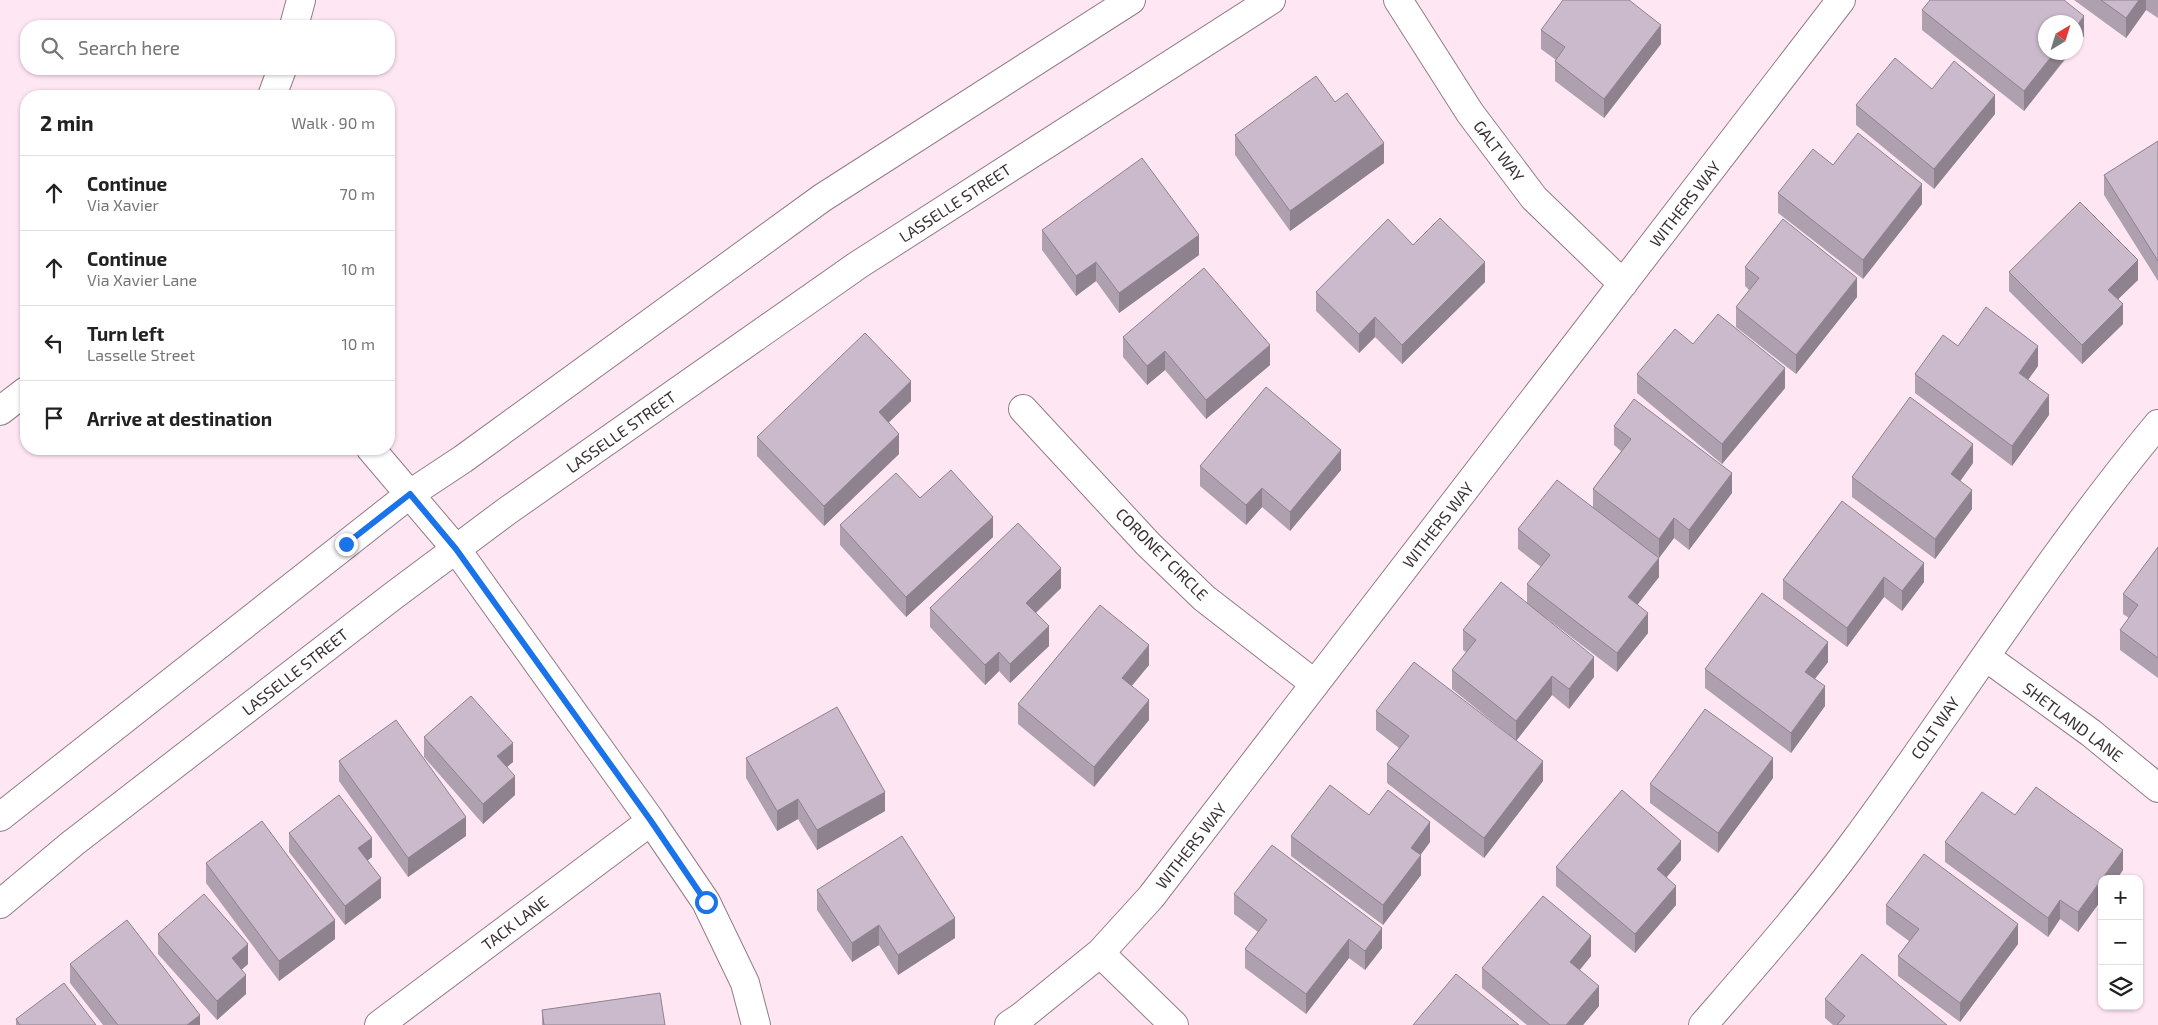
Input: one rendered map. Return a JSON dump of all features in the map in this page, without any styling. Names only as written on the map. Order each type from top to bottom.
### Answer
[{"type":"street","points":[[296,20],[301,0]]},
{"type":"street","points":[[0,817],[410,494],[462,459],[822,198],[1131,0]]},
{"type":"street","name":"LASSELLE STREET","points":[[0,904],[73,843],[456,549],[858,265],[1270,0]]},
{"type":"street","name":"GALT WAY","points":[[1398,0],[1470,113],[1534,198],[1623,284]]},
{"type":"street","name":"WITHERS WAY","points":[[1009,1025],[1100,952],[1151,897],[1841,0]]},
{"type":"street","points":[[274,90],[280,75]]},
{"type":"street","points":[[0,411],[20,396]]},
{"type":"street","name":"CORONET CIRCLE","points":[[1023,410],[1148,544],[1204,598],[1315,684]]},
{"type":"street","name":"COLT WAY","points":[[1703,1025],[1784,931],[1854,842],[2108,484],[2158,424]]},
{"type":"street","points":[[376,455],[456,549],[651,821],[706,902],[745,983],[756,1025]]},
{"type":"street","name":"SHETLAND LANE","points":[[1986,657],[2091,733],[2158,788]]},
{"type":"street","name":"TACK LANE","points":[[379,1025],[651,821]]},
{"type":"street","points":[[1100,952],[1174,1025]]},
{"type":"building","points":[[1563,0],[1629,0],[1661,25],[1604,99],[1555,61],[1565,47],[1541,30]]},
{"type":"building","points":[[1930,0],[2064,0],[2083,15],[2038,15],[2038,60],[2049,60],[2024,91],[1922,10]]},
{"type":"building","points":[[2101,0],[2139,0],[2126,18]]},
{"type":"building","points":[[1895,58],[1932,89],[1954,61],[1995,95],[1934,169],[1856,105]]},
{"type":"building","points":[[1316,76],[1335,102],[1347,93],[1384,143],[1290,211],[1235,135]]},
{"type":"building","points":[[1858,133],[1922,184],[1863,260],[1778,193],[1813,149],[1833,165]]},
{"type":"building","points":[[2158,141],[2158,261],[2104,175]]},
{"type":"building","points":[[1142,158],[1199,235],[1119,293],[1096,262],[1076,276],[1042,230]]},
{"type":"building","points":[[2080,202],[2138,260],[2108,290],[2123,304],[2082,345],[2009,272]]},
{"type":"building","points":[[1440,218],[1485,262],[1402,345],[1375,317],[1359,334],[1316,292],[1388,219],[1413,245]]},
{"type":"building","points":[[1783,219],[1857,278],[1796,355],[1736,307],[1759,278],[1745,267]]},
{"type":"building","points":[[1204,268],[1270,345],[1206,400],[1165,351],[1147,366],[1123,337]]},
{"type":"building","points":[[1986,307],[2038,346],[2019,373],[2049,395],[2012,446],[1915,374],[1943,335],[1958,346]]},
{"type":"building","points":[[1718,314],[1785,368],[1722,444],[1637,374],[1675,329],[1693,344]]},
{"type":"building","points":[[865,333],[911,381],[879,412],[899,434],[824,506],[757,437]]},
{"type":"building","points":[[1266,387],[1341,450],[1290,512],[1262,488],[1246,505],[1200,466]]},
{"type":"building","points":[[1910,397],[1973,444],[1951,474],[1972,490],[1935,539],[1852,477]]},
{"type":"building","points":[[1634,399],[1732,473],[1689,530],[1674,518],[1659,539],[1593,489],[1631,439],[1614,426]]},
{"type":"building","points":[[951,470],[993,517],[906,597],[840,525],[896,473],[920,498]]},
{"type":"building","points":[[1557,480],[1659,558],[1628,597],[1648,613],[1617,653],[1527,584],[1550,555],[1518,529]]},
{"type":"building","points":[[1842,501],[1924,563],[1902,591],[1884,577],[1847,628],[1783,580]]},
{"type":"building","points":[[1018,523],[1061,568],[1026,603],[1049,626],[1010,664],[999,652],[985,665],[930,608]]},
{"type":"building","points":[[2158,547],[2158,658],[2120,630],[2138,605],[2123,594]]},
{"type":"building","points":[[1501,582],[1594,657],[1569,689],[1552,676],[1516,721],[1452,670],[1476,640],[1463,630]]},
{"type":"building","points":[[1762,593],[1828,642],[1805,672],[1825,686],[1791,733],[1705,669]]},
{"type":"building","points":[[1100,605],[1149,645],[1122,678],[1149,700],[1094,767],[1018,704]]},
{"type":"building","points":[[1414,662],[1543,761],[1484,838],[1387,764],[1409,736],[1376,711]]},
{"type":"building","points":[[471,696],[513,743],[497,756],[515,776],[483,804],[424,737]]},
{"type":"building","points":[[837,707],[885,792],[817,830],[798,799],[777,811],[746,758]]},
{"type":"building","points":[[1705,709],[1773,758],[1718,833],[1650,784]]},
{"type":"building","points":[[396,720],[466,817],[408,858],[339,761]]},
{"type":"building","points":[[1330,785],[1369,815],[1388,790],[1430,822],[1411,848],[1421,855],[1383,905],[1291,836]]},
{"type":"building","points":[[2036,787],[2123,850],[2105,875],[2098,875],[2098,884],[2078,912],[2060,900],[2048,918],[1945,842],[1982,792],[2015,815]]},
{"type":"building","points":[[1622,790],[1681,841],[1657,869],[1676,886],[1635,934],[1556,867]]},
{"type":"building","points":[[339,795],[372,838],[358,848],[381,878],[345,906],[289,833]]},
{"type":"building","points":[[262,821],[335,920],[279,961],[206,863]]},
{"type":"building","points":[[902,836],[955,918],[898,955],[879,925],[852,943],[817,890]]},
{"type":"building","points":[[1272,845],[1382,928],[1365,951],[1349,939],[1306,994],[1245,949],[1267,920],[1234,894]]},
{"type":"building","points":[[1924,854],[2018,924],[1960,1003],[1898,956],[1919,929],[1886,905]]},
{"type":"building","points":[[204,894],[248,944],[232,958],[246,975],[217,1001],[158,934]]},
{"type":"building","points":[[1543,896],[1591,936],[1570,962],[1599,986],[1566,1025],[1550,1025],[1482,968]]},
{"type":"building","points":[[127,920],[200,1015],[187,1025],[118,1025],[70,964]]},
{"type":"building","points":[[1862,954],[1947,1025],[1837,1025],[1845,1016],[1825,999]]},
{"type":"building","points":[[1456,974],[1519,1025],[1413,1025]]},
{"type":"building","points":[[64,983],[96,1025],[20,1025],[16,1019]]},
{"type":"building","points":[[660,993],[665,1025],[544,1025],[542,1010]]},
{"type":"route","points":[[346,544],[410,494],[456,549],[651,821],[706,902]]}]
